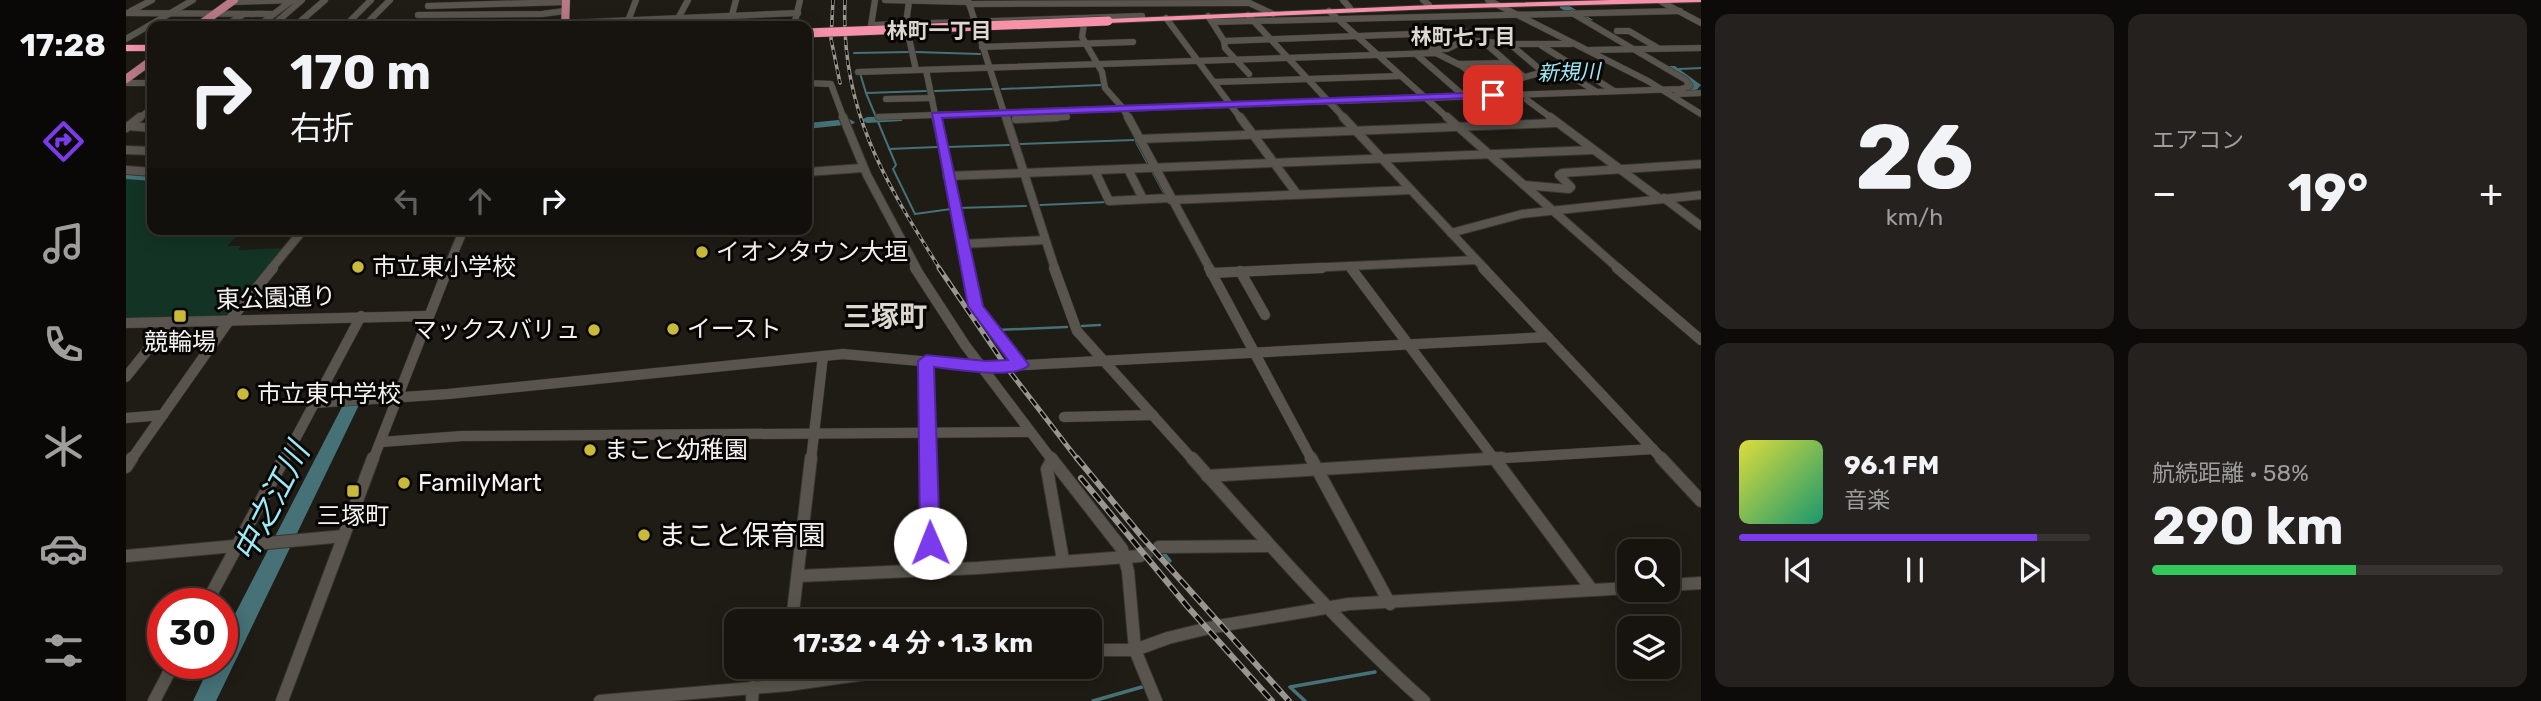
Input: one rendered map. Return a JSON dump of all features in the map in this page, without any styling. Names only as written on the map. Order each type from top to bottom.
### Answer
[{"type":"highway","points":[[1492,3],[1582,0]]},
{"type":"highway","points":[[1142,18],[1251,18],[1272,13],[1428,4],[1701,0]]},
{"type":"highway","points":[[812,31],[1329,12],[1428,4]]},
{"type":"highway","points":[[126,47],[147,47]]},
{"type":"main road","points":[[205,21],[232,1]]},
{"type":"main road","points":[[126,81],[147,64]]},
{"type":"street","points":[[127,13],[152,0]]},
{"type":"street","points":[[156,21],[193,0]]},
{"type":"street","points":[[265,21],[292,0]]},
{"type":"street","points":[[232,1],[302,0]]},
{"type":"street","points":[[278,21],[302,0]]},
{"type":"street","points":[[301,21],[325,0]]},
{"type":"street","points":[[350,21],[371,0]]},
{"type":"street","points":[[369,21],[390,0]]},
{"type":"street","points":[[413,21],[435,0]]},
{"type":"street","points":[[464,21],[484,0]]},
{"type":"street","points":[[628,21],[636,0]]},
{"type":"street","points":[[677,21],[688,0]]},
{"type":"street","points":[[734,21],[736,0]]},
{"type":"street","points":[[796,21],[800,0]]},
{"type":"street","points":[[875,0],[870,32],[908,27],[1027,27],[1085,20]]},
{"type":"street","points":[[886,0],[1082,3],[1246,1],[1272,13]]},
{"type":"street","points":[[1343,0],[1350,8]]},
{"type":"street","points":[[909,1],[908,27],[916,70]]},
{"type":"street","points":[[1017,1],[1027,27]]},
{"type":"street","points":[[1660,1],[1701,23]]},
{"type":"street","points":[[968,2],[1073,324],[1327,608],[1371,654],[1424,701]]},
{"type":"street","points":[[512,21],[515,3]]},
{"type":"street","points":[[1082,3],[1085,20],[1082,37],[1102,72],[1105,88],[1123,111],[1139,139],[1390,604]]},
{"type":"street","points":[[1492,3],[1586,50],[1701,114]]},
{"type":"street","points":[[428,6],[566,4]]},
{"type":"street","points":[[418,15],[513,14],[566,4]]},
{"type":"street","points":[[1428,4],[1482,42],[1524,77]]},
{"type":"street","points":[[1329,12],[1551,211],[1701,340]]},
{"type":"street","points":[[1251,18],[1337,19],[1680,12]]},
{"type":"street","points":[[127,13],[274,14]]},
{"type":"street","points":[[645,21],[680,17],[798,13]]},
{"type":"street","points":[[880,120],[1428,100],[1527,100],[1665,92],[1685,88],[1690,84],[1575,13]]},
{"type":"street","points":[[233,21],[244,14]]},
{"type":"street","points":[[977,25],[1024,19],[1142,18]]},
{"type":"street","points":[[1166,18],[1297,194]]},
{"type":"street","points":[[1251,18],[1701,501]]},
{"type":"street","points":[[1210,19],[1224,41],[1225,48],[1248,74]]},
{"type":"street","points":[[126,39],[147,27]]},
{"type":"street","points":[[1617,31],[1629,31],[1658,48]]},
{"type":"street","points":[[1224,41],[1468,32]]},
{"type":"street","points":[[1543,72],[1524,77],[1477,79],[1459,64],[1430,50],[1447,48],[1465,40],[1510,44],[1573,44]]},
{"type":"street","points":[[982,47],[1133,42]]},
{"type":"street","points":[[1510,44],[1543,72],[1579,81],[1597,92]]},
{"type":"street","points":[[1542,45],[1614,91]]},
{"type":"street","points":[[1586,50],[1701,48]]},
{"type":"street","points":[[858,72],[1436,53]]},
{"type":"street","points":[[1416,54],[1464,96]]},
{"type":"street","points":[[1459,64],[1507,63]]},
{"type":"street","points":[[926,70],[976,306],[1020,365]]},
{"type":"street","points":[[1214,82],[1401,76]]},
{"type":"street","points":[[126,81],[147,83]]},
{"type":"street","points":[[812,83],[831,83],[862,168],[920,278],[978,365],[1051,462],[1117,541],[1128,571],[1135,650],[1156,701]]},
{"type":"street","points":[[1333,104],[1614,91],[1701,93]]},
{"type":"street","points":[[886,99],[932,98]]},
{"type":"street","points":[[1527,100],[1618,169],[1701,226]]},
{"type":"street","points":[[127,127],[147,112]]},
{"type":"street","points":[[1139,139],[1557,123]]},
{"type":"street","points":[[127,127],[147,128]]},
{"type":"street","points":[[126,150],[147,151]]},
{"type":"street","points":[[947,176],[1593,150]]},
{"type":"street","points":[[1523,185],[1569,189],[1571,187],[1559,175],[1562,173],[1701,164]]},
{"type":"street","points":[[812,172],[862,168]]},
{"type":"street","points":[[1128,169],[1143,199]]},
{"type":"street","points":[[126,170],[147,172]]},
{"type":"street","points":[[1095,171],[1108,201],[1411,190]]},
{"type":"street","points":[[1451,233],[1497,219],[1701,195]]},
{"type":"street","points":[[126,467],[230,321],[299,235]]},
{"type":"street","points":[[282,701],[427,316],[461,235]]},
{"type":"street","points":[[962,244],[1045,240]]},
{"type":"street","points":[[1211,273],[1476,260]]},
{"type":"street","points":[[1352,267],[1592,590]]},
{"type":"street","points":[[1240,271],[1265,315]]},
{"type":"street","points":[[215,588],[361,316]]},
{"type":"street","name":"東公園通り","points":[[126,323],[427,316]]},
{"type":"street","points":[[126,377],[170,322]]},
{"type":"street","points":[[314,403],[448,394],[842,354],[978,365],[1020,365],[1548,337]]},
{"type":"street","points":[[794,609],[823,356]]},
{"type":"street","points":[[926,361],[930,570]]},
{"type":"street","points":[[126,418],[163,415]]},
{"type":"street","points":[[1064,417],[1153,415]]},
{"type":"street","points":[[381,442],[452,436],[1029,432]]},
{"type":"street","points":[[1207,476],[1653,449]]},
{"type":"street","points":[[1051,462],[1047,469],[1063,560]]},
{"type":"street","points":[[126,556],[344,536]]},
{"type":"street","points":[[1159,547],[1270,546]]},
{"type":"street","points":[[798,576],[1140,556]]},
{"type":"street","points":[[1680,585],[1701,583]]},
{"type":"street","points":[[1102,650],[1135,650],[1213,626],[1349,604],[1390,604],[1617,589]]},
{"type":"street","points":[[154,701],[166,679]]},
{"type":"street","points":[[788,679],[788,685]]},
{"type":"street","points":[[600,701],[753,694],[788,685],[830,679]]},
{"type":"green space","points":[[126,178],[147,180],[147,235],[244,235],[237,236],[227,246],[241,246],[238,250],[286,248],[231,316],[126,321]]},
{"type":"waterway","name":"新規川","points":[[1563,6],[1588,20]]},
{"type":"waterway","points":[[854,53],[910,52]]},
{"type":"waterway","points":[[915,52],[980,54]]},
{"type":"waterway","name":"新規川","points":[[1671,68],[1696,85],[1690,91],[1672,92]]},
{"type":"waterway","points":[[1679,69],[1701,68]]},
{"type":"waterway","points":[[860,73],[866,93]]},
{"type":"waterway","points":[[1002,89],[1101,85]]},
{"type":"waterway","points":[[935,91],[992,89]]},
{"type":"waterway","points":[[866,93],[926,91]]},
{"type":"waterway","name":"新規川","points":[[866,93],[889,149]]},
{"type":"waterway","points":[[1335,104],[1344,114]]},
{"type":"waterway","name":"新規川","points":[[867,120],[898,119]]},
{"type":"waterway","name":"新規川","points":[[812,126],[849,122]]},
{"type":"waterway","points":[[1020,144],[1134,140]]},
{"type":"waterway","points":[[1136,142],[1149,166]]},
{"type":"waterway","points":[[947,147],[1009,145]]},
{"type":"waterway","points":[[889,149],[937,147]]},
{"type":"waterway","points":[[889,149],[896,165],[893,169],[915,214],[951,209]]},
{"type":"waterway","points":[[1152,171],[1165,195]]},
{"type":"waterway","name":"新規川","points":[[126,175],[147,177]]},
{"type":"waterway","points":[[1040,205],[1108,202]]},
{"type":"waterway","points":[[957,208],[1026,206]]},
{"type":"waterway","points":[[1172,206],[1185,231]]},
{"type":"waterway","points":[[1082,326],[1100,325]]},
{"type":"waterway","points":[[997,330],[1067,327]]},
{"type":"waterway","name":"中之江川","points":[[238,630],[351,405]]},
{"type":"waterway","points":[[1162,551],[1170,561]]},
{"type":"waterway","points":[[1305,701],[1290,687],[1375,672]]},
{"type":"waterway","name":"中之江川","points":[[204,701],[214,679]]},
{"type":"waterway","points":[[1093,701],[1142,687]]},
{"type":"tunnel","points":[[1140,556],[1159,547]]},
{"type":"railway","points":[[833,0],[831,39],[840,83]]},
{"type":"railway","points":[[845,0],[845,39],[858,110],[884,174],[940,269]]},
{"type":"railway","points":[[939,268],[1007,368],[1078,460]]},
{"type":"railway","points":[[1077,458],[1143,538],[1289,701]]},
{"type":"railway","points":[[1081,478],[1187,606],[1272,701]]},
{"type":"place","name":"イオンタウン大垣","points":[[702,252]]},
{"type":"place","name":"市立東小学校","points":[[358,267]]},
{"type":"place","name":"競輪場","points":[[180,316]]},
{"type":"place","name":"イースト","points":[[673,329]]},
{"type":"place","name":"マックスバリュ","points":[[594,330]]},
{"type":"place","name":"市立東中学校","points":[[243,394]]},
{"type":"place","name":"まこと幼稚園","points":[[590,450]]},
{"type":"place","name":"FamilyMart","points":[[404,483]]},
{"type":"place","name":"三塚町","points":[[353,491]]},
{"type":"place","name":"まこと保育園","points":[[644,535]]},
{"type":"district","name":"林町一丁目","points":[[939,30]]},
{"type":"district","name":"林町七丁目","points":[[1463,36]]},
{"type":"district","name":"三塚町","points":[[885,316]]},
{"type":"route","points":[[930,543],[926,361],[986,367],[1020,365],[976,306],[936,115],[1493,95]]}]
